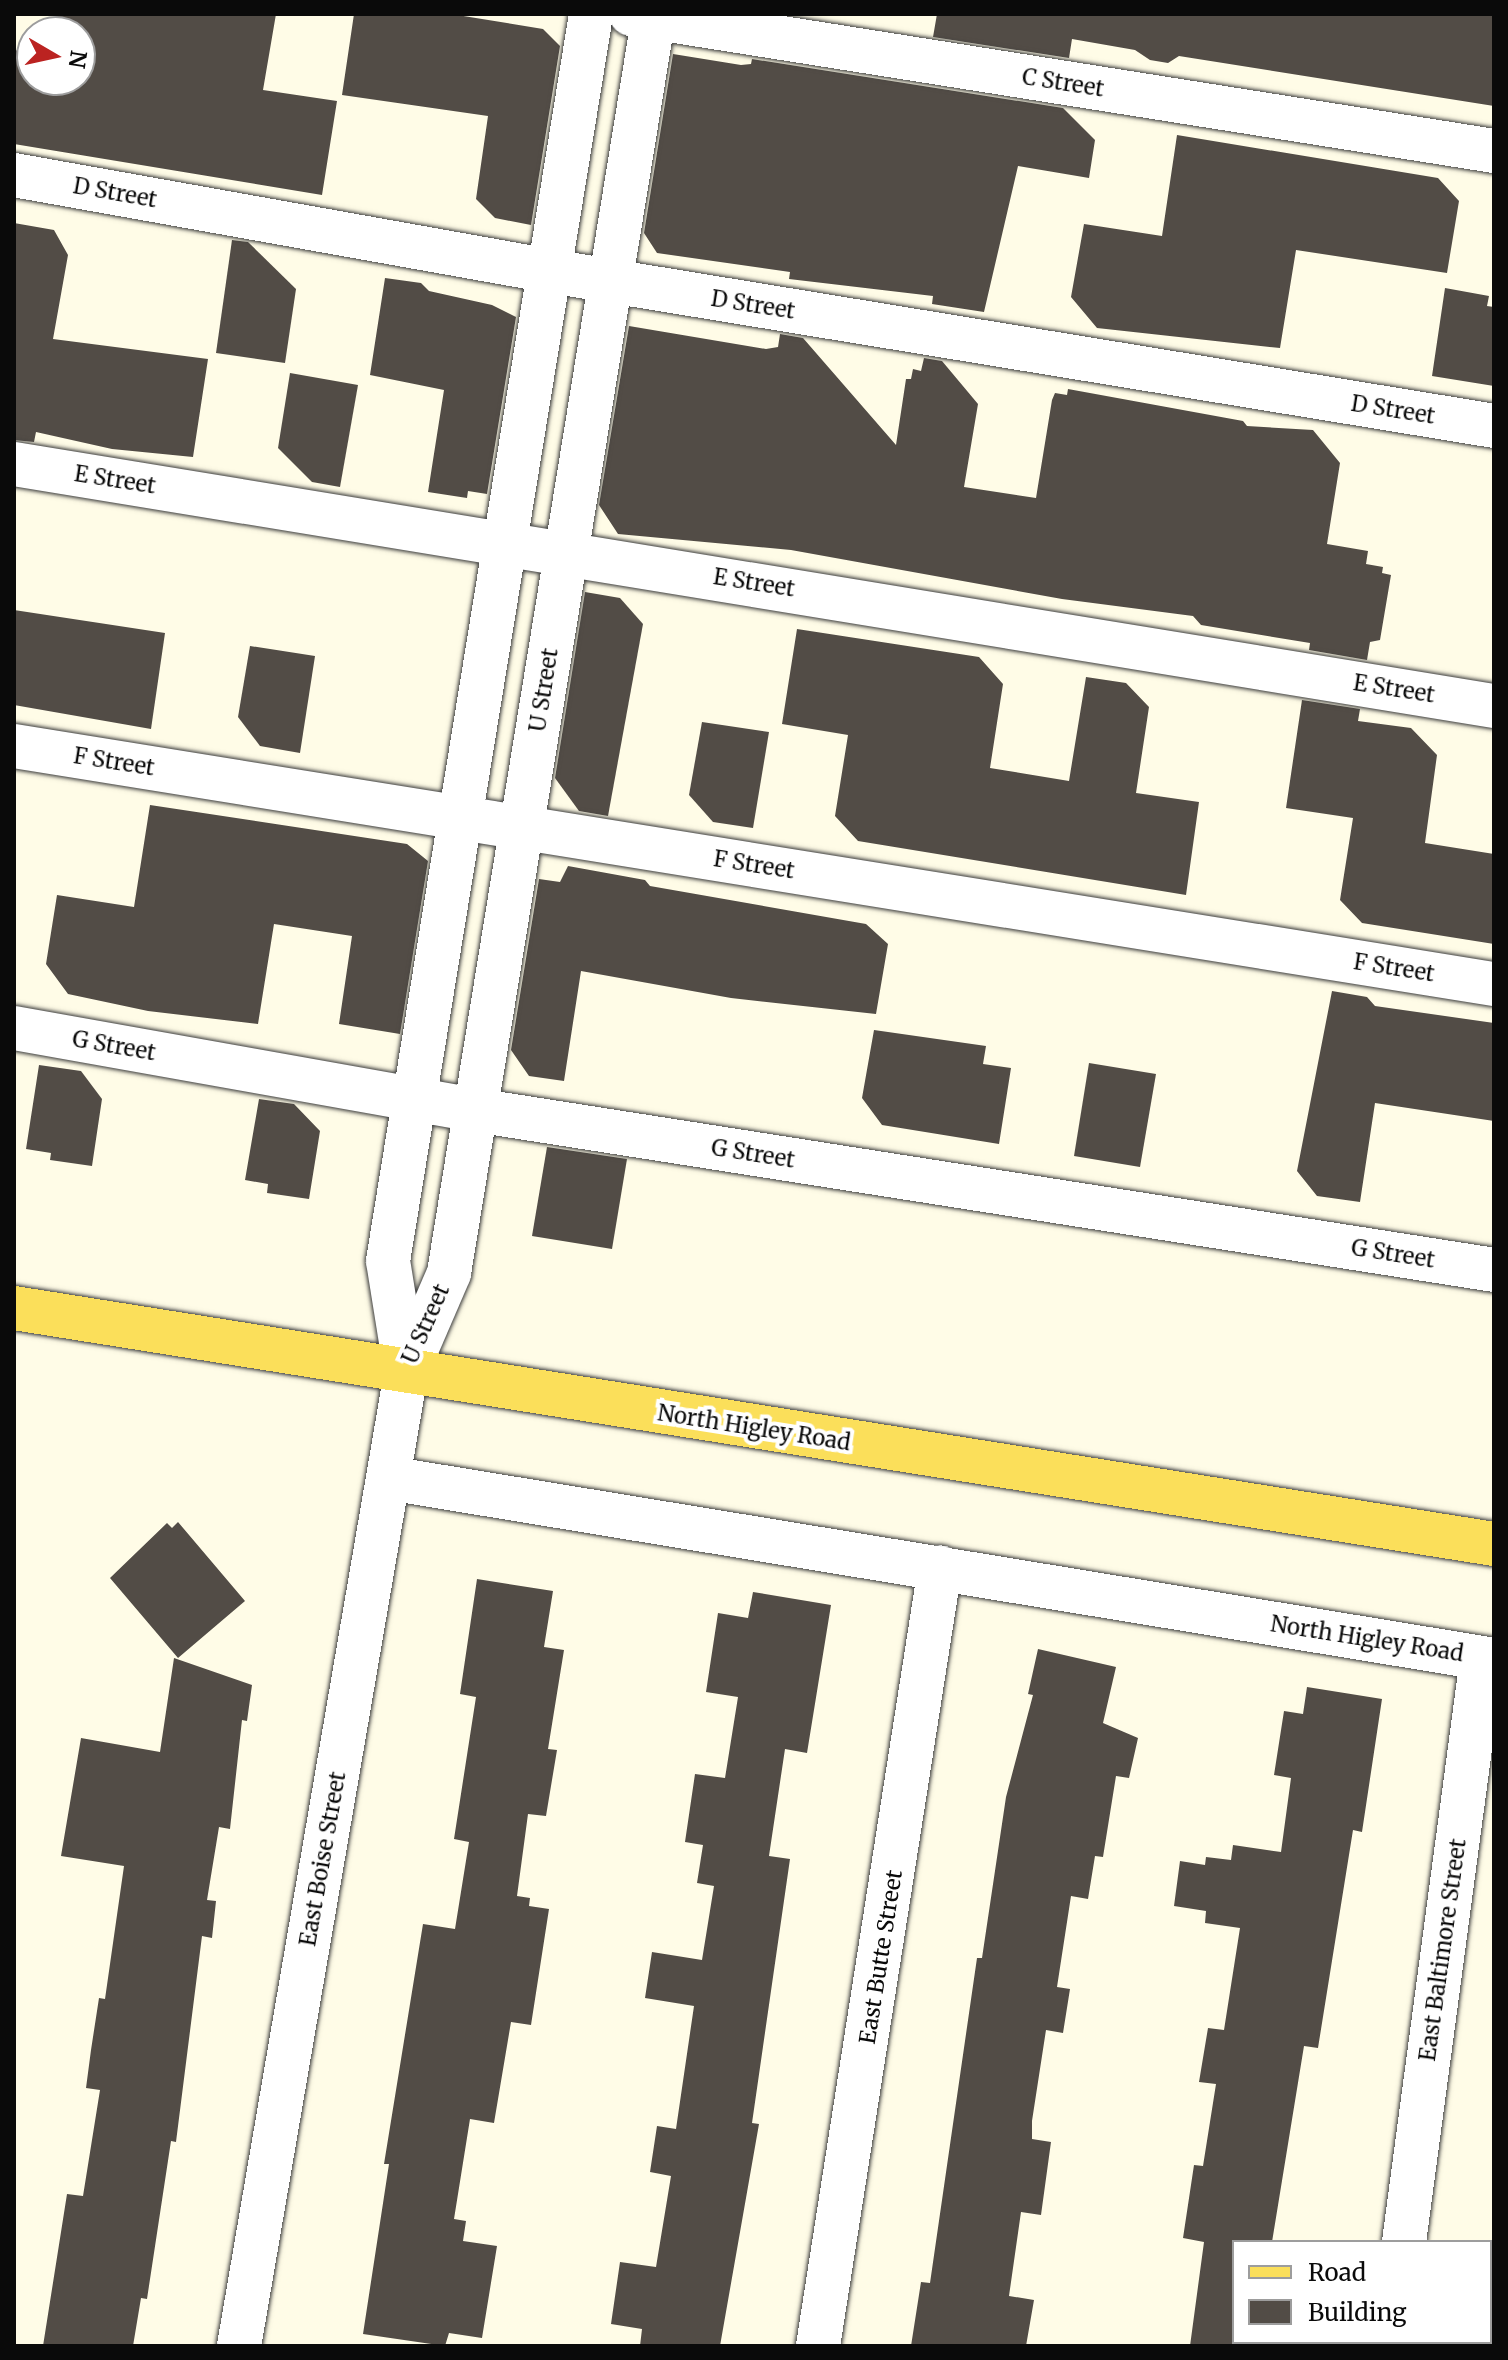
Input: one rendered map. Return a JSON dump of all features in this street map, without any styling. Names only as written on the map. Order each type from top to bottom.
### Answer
[{"type":"main road","name":"North Higley Road","points":[[14,1308],[406,1373],[1494,1544]]},
{"type":"street","name":"U Street","points":[[406,1373],[388,1261],[591,14]]},
{"type":"street","name":"U Street","points":[[406,1373],[449,1273],[610,281],[646,15]]},
{"type":"street","name":"C Street","points":[[646,15],[1494,151]]},
{"type":"street","name":"D Street","points":[[14,175],[550,271],[1494,426]]},
{"type":"street","name":"E Street","points":[[14,464],[1494,706]]},
{"type":"street","name":"F Street","points":[[14,746],[1494,984]]},
{"type":"street","name":"G Street","points":[[14,1028],[475,1110],[1494,1270]]},
{"type":"street","name":"East Boise Street","points":[[239,2346],[406,1373]]},
{"type":"street","name":"North Higley Road","points":[[388,1478],[1488,1659]]},
{"type":"street","name":"East Butte Street","points":[[818,2346],[940,1568]]},
{"type":"street","name":"East Baltimore Street","points":[[1404,2240],[1488,1659]]},
{"type":"building","points":[[276,14],[263,90],[337,101],[322,195],[14,144],[14,50],[16,96],[96,96],[96,16],[56,16]]},
{"type":"building","points":[[354,14],[451,14],[543,29],[560,46],[531,225],[495,218],[476,199],[488,116],[342,95]]},
{"type":"building","points":[[937,14],[1494,14],[1494,106],[1179,56],[1168,63],[1150,60],[1135,50],[1072,39],[1069,58],[933,37]]},
{"type":"building","points":[[673,54],[741,65],[751,64],[752,59],[1063,108],[1095,140],[1089,178],[1018,166],[984,312],[932,304],[933,296],[789,279],[790,272],[657,253],[644,233]]},
{"type":"building","points":[[1177,135],[1438,178],[1459,201],[1447,273],[1296,250],[1280,348],[1097,328],[1071,297],[1084,224],[1162,236]]},
{"type":"building","points":[[14,223],[54,230],[68,255],[53,339],[208,359],[193,457],[112,449],[36,432],[34,442],[14,440]]},
{"type":"building","points":[[232,240],[248,242],[296,289],[285,363],[216,353]]},
{"type":"building","points":[[385,278],[421,283],[429,291],[492,305],[516,317],[487,494],[468,491],[467,498],[428,492],[444,390],[370,375]]},
{"type":"building","points":[[1445,288],[1489,296],[1487,306],[1494,307],[1494,386],[1432,376]]},
{"type":"building","points":[[629,326],[766,349],[778,347],[780,334],[803,338],[896,445],[906,379],[911,379],[913,369],[921,371],[924,358],[942,361],[978,404],[964,487],[1036,498],[1052,400],[1055,393],[1067,395],[1068,389],[1243,421],[1247,426],[1313,430],[1340,463],[1327,544],[1368,551],[1366,564],[1383,567],[1382,573],[1391,575],[1380,640],[1370,642],[1367,660],[1309,650],[1310,643],[1201,625],[1193,616],[1062,599],[791,550],[618,534],[599,505]]},
{"type":"building","points":[[290,373],[358,385],[340,487],[312,482],[278,448]]},
{"type":"building","points":[[585,592],[620,598],[643,624],[608,816],[579,811],[555,778]]},
{"type":"building","points":[[14,610],[165,633],[151,729],[14,705]]},
{"type":"building","points":[[797,629],[979,657],[1003,684],[990,768],[1069,781],[1086,677],[1126,683],[1149,707],[1136,793],[1199,802],[1186,895],[858,841],[835,816],[848,735],[782,724]]},
{"type":"building","points":[[250,646],[315,656],[300,753],[260,746],[238,717]]},
{"type":"building","points":[[1302,700],[1360,709],[1358,721],[1411,728],[1437,755],[1425,843],[1494,854],[1494,944],[1362,923],[1340,900],[1353,818],[1286,808]]},
{"type":"building","points":[[702,722],[769,732],[753,828],[713,822],[689,795]]},
{"type":"building","points":[[150,805],[407,844],[428,861],[400,1034],[339,1024],[352,936],[274,924],[258,1024],[148,1011],[68,994],[46,964],[57,895],[134,907]]},
{"type":"building","points":[[568,866],[645,880],[650,886],[866,924],[888,944],[876,1014],[731,998],[581,971],[564,1081],[529,1076],[511,1050],[539,879],[560,882]]},
{"type":"building","points":[[1332,991],[1367,997],[1375,1006],[1494,1023],[1494,1121],[1375,1103],[1360,1202],[1317,1196],[1297,1171]]},
{"type":"building","points":[[874,1030],[986,1046],[983,1064],[1011,1068],[999,1144],[882,1125],[862,1098]]},
{"type":"building","points":[[1089,1063],[1156,1074],[1140,1167],[1074,1156]]},
{"type":"building","points":[[39,1065],[81,1071],[102,1099],[92,1166],[50,1160],[51,1153],[26,1149]]},
{"type":"building","points":[[259,1099],[294,1104],[320,1131],[309,1199],[267,1193],[268,1184],[245,1180]]},
{"type":"building","points":[[547,1147],[627,1159],[612,1249],[532,1236]]},
{"type":"building","points":[[178,1522],[245,1601],[178,1658],[110,1578],[167,1523],[172,1528]]},
{"type":"building","points":[[477,1579],[553,1591],[544,1647],[564,1650],[548,1749],[557,1750],[546,1816],[528,1814],[517,1896],[530,1898],[529,1906],[549,1909],[531,2025],[511,2022],[494,2123],[470,2119],[454,2219],[466,2221],[463,2241],[497,2246],[482,2338],[449,2333],[445,2346],[363,2334],[389,2164],[384,2164],[423,1924],[455,1929],[469,1842],[454,1839],[476,1697],[460,1694]]},
{"type":"building","points":[[753,1592],[831,1605],[807,1753],[785,1749],[769,1856],[790,1859],[752,2123],[759,2124],[720,2346],[640,2346],[642,2329],[611,2324],[620,2262],[656,2267],[671,2176],[650,2172],[657,2126],[676,2129],[694,2006],[645,1998],[652,1952],[702,1960],[714,1886],[697,1883],[703,1845],[685,1842],[695,1774],[725,1778],[738,1697],[706,1692],[718,1613],[748,1618]]},
{"type":"building","points":[[1038,1649],[1116,1667],[1103,1723],[1138,1738],[1129,1778],[1116,1776],[1103,1857],[1095,1856],[1088,1899],[1071,1896],[1057,1987],[1070,1989],[1063,2033],[1046,2030],[1032,2121],[1032,2139],[1051,2142],[1041,2215],[1021,2212],[1009,2296],[1034,2300],[1026,2346],[911,2346],[921,2282],[930,2283],[977,1958],[982,1958],[1006,1797],[1033,1695],[1028,1694]]},
{"type":"building","points":[[174,1658],[252,1685],[247,1721],[242,1720],[230,1829],[219,1827],[207,1900],[216,1901],[212,1938],[202,1936],[176,2142],[171,2141],[147,2299],[141,2298],[133,2346],[43,2346],[67,2194],[83,2196],[100,2090],[86,2088],[99,1998],[105,1999],[124,1866],[61,1856],[81,1738],[160,1752]]},
{"type":"building","points":[[1307,1687],[1382,1699],[1362,1832],[1353,1830],[1318,2048],[1304,2046],[1272,2240],[1232,2240],[1234,2346],[1190,2346],[1204,2242],[1183,2238],[1194,2165],[1203,2166],[1216,2084],[1199,2082],[1208,2028],[1224,2030],[1240,1928],[1205,1923],[1206,1911],[1174,1906],[1180,1861],[1205,1865],[1206,1857],[1231,1860],[1233,1845],[1281,1852],[1291,1778],[1274,1775],[1284,1711],[1303,1714]]}]
